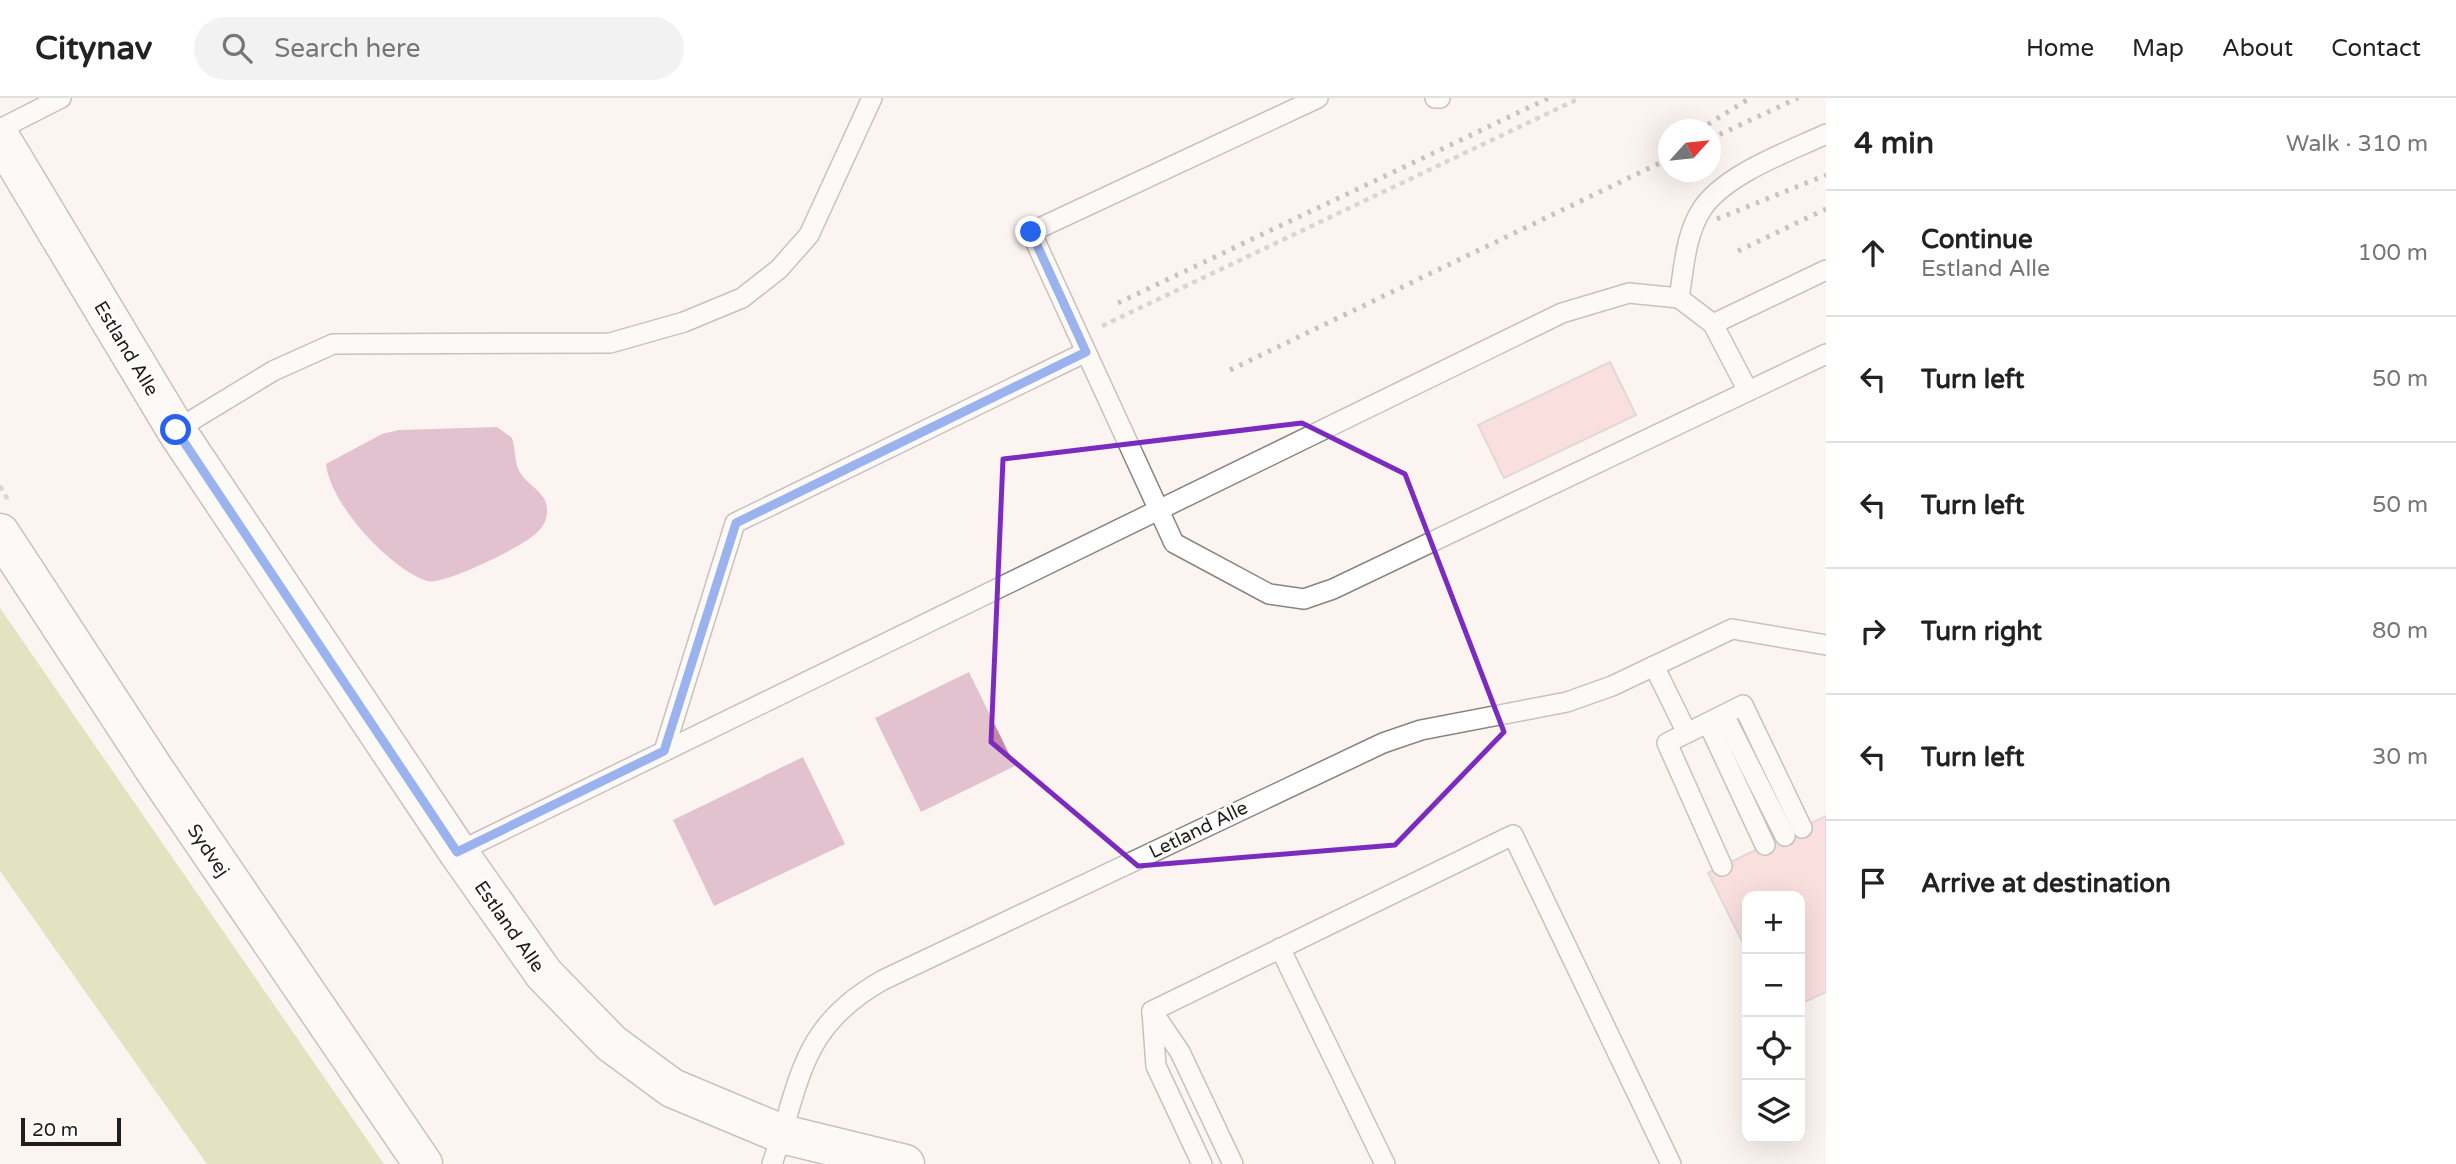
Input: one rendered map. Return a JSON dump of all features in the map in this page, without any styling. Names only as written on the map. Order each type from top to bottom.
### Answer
[{"type":"street","name":"Estland Alle","points":[[0,137],[176,430],[457,852],[544,974],[611,1043],[672,1088],[777,1149],[905,1164]]},
{"type":"street","name":"Sydvej","points":[[0,533],[158,775],[424,1164]]},
{"type":"lane","points":[[0,128],[61,98]]},
{"type":"lane","points":[[176,430],[273,371],[333,344],[610,343],[684,321],[742,298],[779,269],[809,235],[873,98]]},
{"type":"lane","points":[[1318,98],[1031,232],[1174,543],[1269,594],[1304,599],[1333,589],[1826,354]]},
{"type":"lane","points":[[1679,298],[1688,243],[1702,209],[1735,178],[1826,134]]},
{"type":"lane","points":[[1713,324],[1826,270]]},
{"type":"lane","points":[[457,852],[1562,313],[1629,293],[1679,298],[1713,324],[1748,391]]},
{"type":"lane","points":[[664,751],[736,523],[1082,344]]},
{"type":"lane","name":"Letland Alle","points":[[777,1149],[801,1072],[819,1034],[841,1006],[883,980],[1383,743],[1421,730],[1567,702],[1654,666],[1732,629],[1826,645]]},
{"type":"lane","points":[[1654,666],[1687,733]]},
{"type":"lane","points":[[1722,866],[1667,743],[1744,705],[1793,832]]},
{"type":"lane","points":[[1716,719],[1765,845]]},
{"type":"lane","points":[[1152,1011],[1513,835],[1671,1164]]},
{"type":"lane","points":[[1280,948],[1385,1164]]},
{"type":"lane","points":[[1152,1011],[1156,1066],[1202,1164]]},
{"type":"lane","points":[[1152,1011],[1180,1052],[1233,1164]]},
{"type":"path","points":[[1082,344],[1580,98]]},
{"type":"highlighted area","points":[[1302,423],[1405,474],[1504,732],[1395,845],[1138,866],[991,742],[1003,459]]},
{"type":"green space","points":[[0,608],[384,1164],[207,1164],[0,871]]},
{"type":"shaded area","points":[[497,427],[512,438],[519,470],[545,500],[546,519],[539,531],[526,541],[449,578],[427,581],[412,574],[379,549],[350,515],[330,480],[326,464],[382,434],[399,430]]},
{"type":"shaded area","points":[[969,672],[1015,766],[921,812],[875,718]]},
{"type":"shaded area","points":[[803,757],[845,844],[714,906],[673,820]]},
{"type":"building","points":[[1610,362],[1636,415],[1504,478],[1478,425]]},
{"type":"building","points":[[1826,816],[1826,992],[1805,1002],[1805,891],[1742,891],[1742,941],[1708,873]]},
{"type":"railway","points":[[1118,303],[1549,98]]},
{"type":"railway","points":[[1717,119],[1750,98]]},
{"type":"railway","points":[[1721,134],[1798,98]]},
{"type":"railway","points":[[1230,370],[1658,164]]},
{"type":"railway","points":[[1717,219],[1826,175]]},
{"type":"railway","points":[[1738,251],[1826,209]]},
{"type":"route","points":[[176,430],[457,852],[664,751],[736,523],[1086,352],[1031,232]]}]
